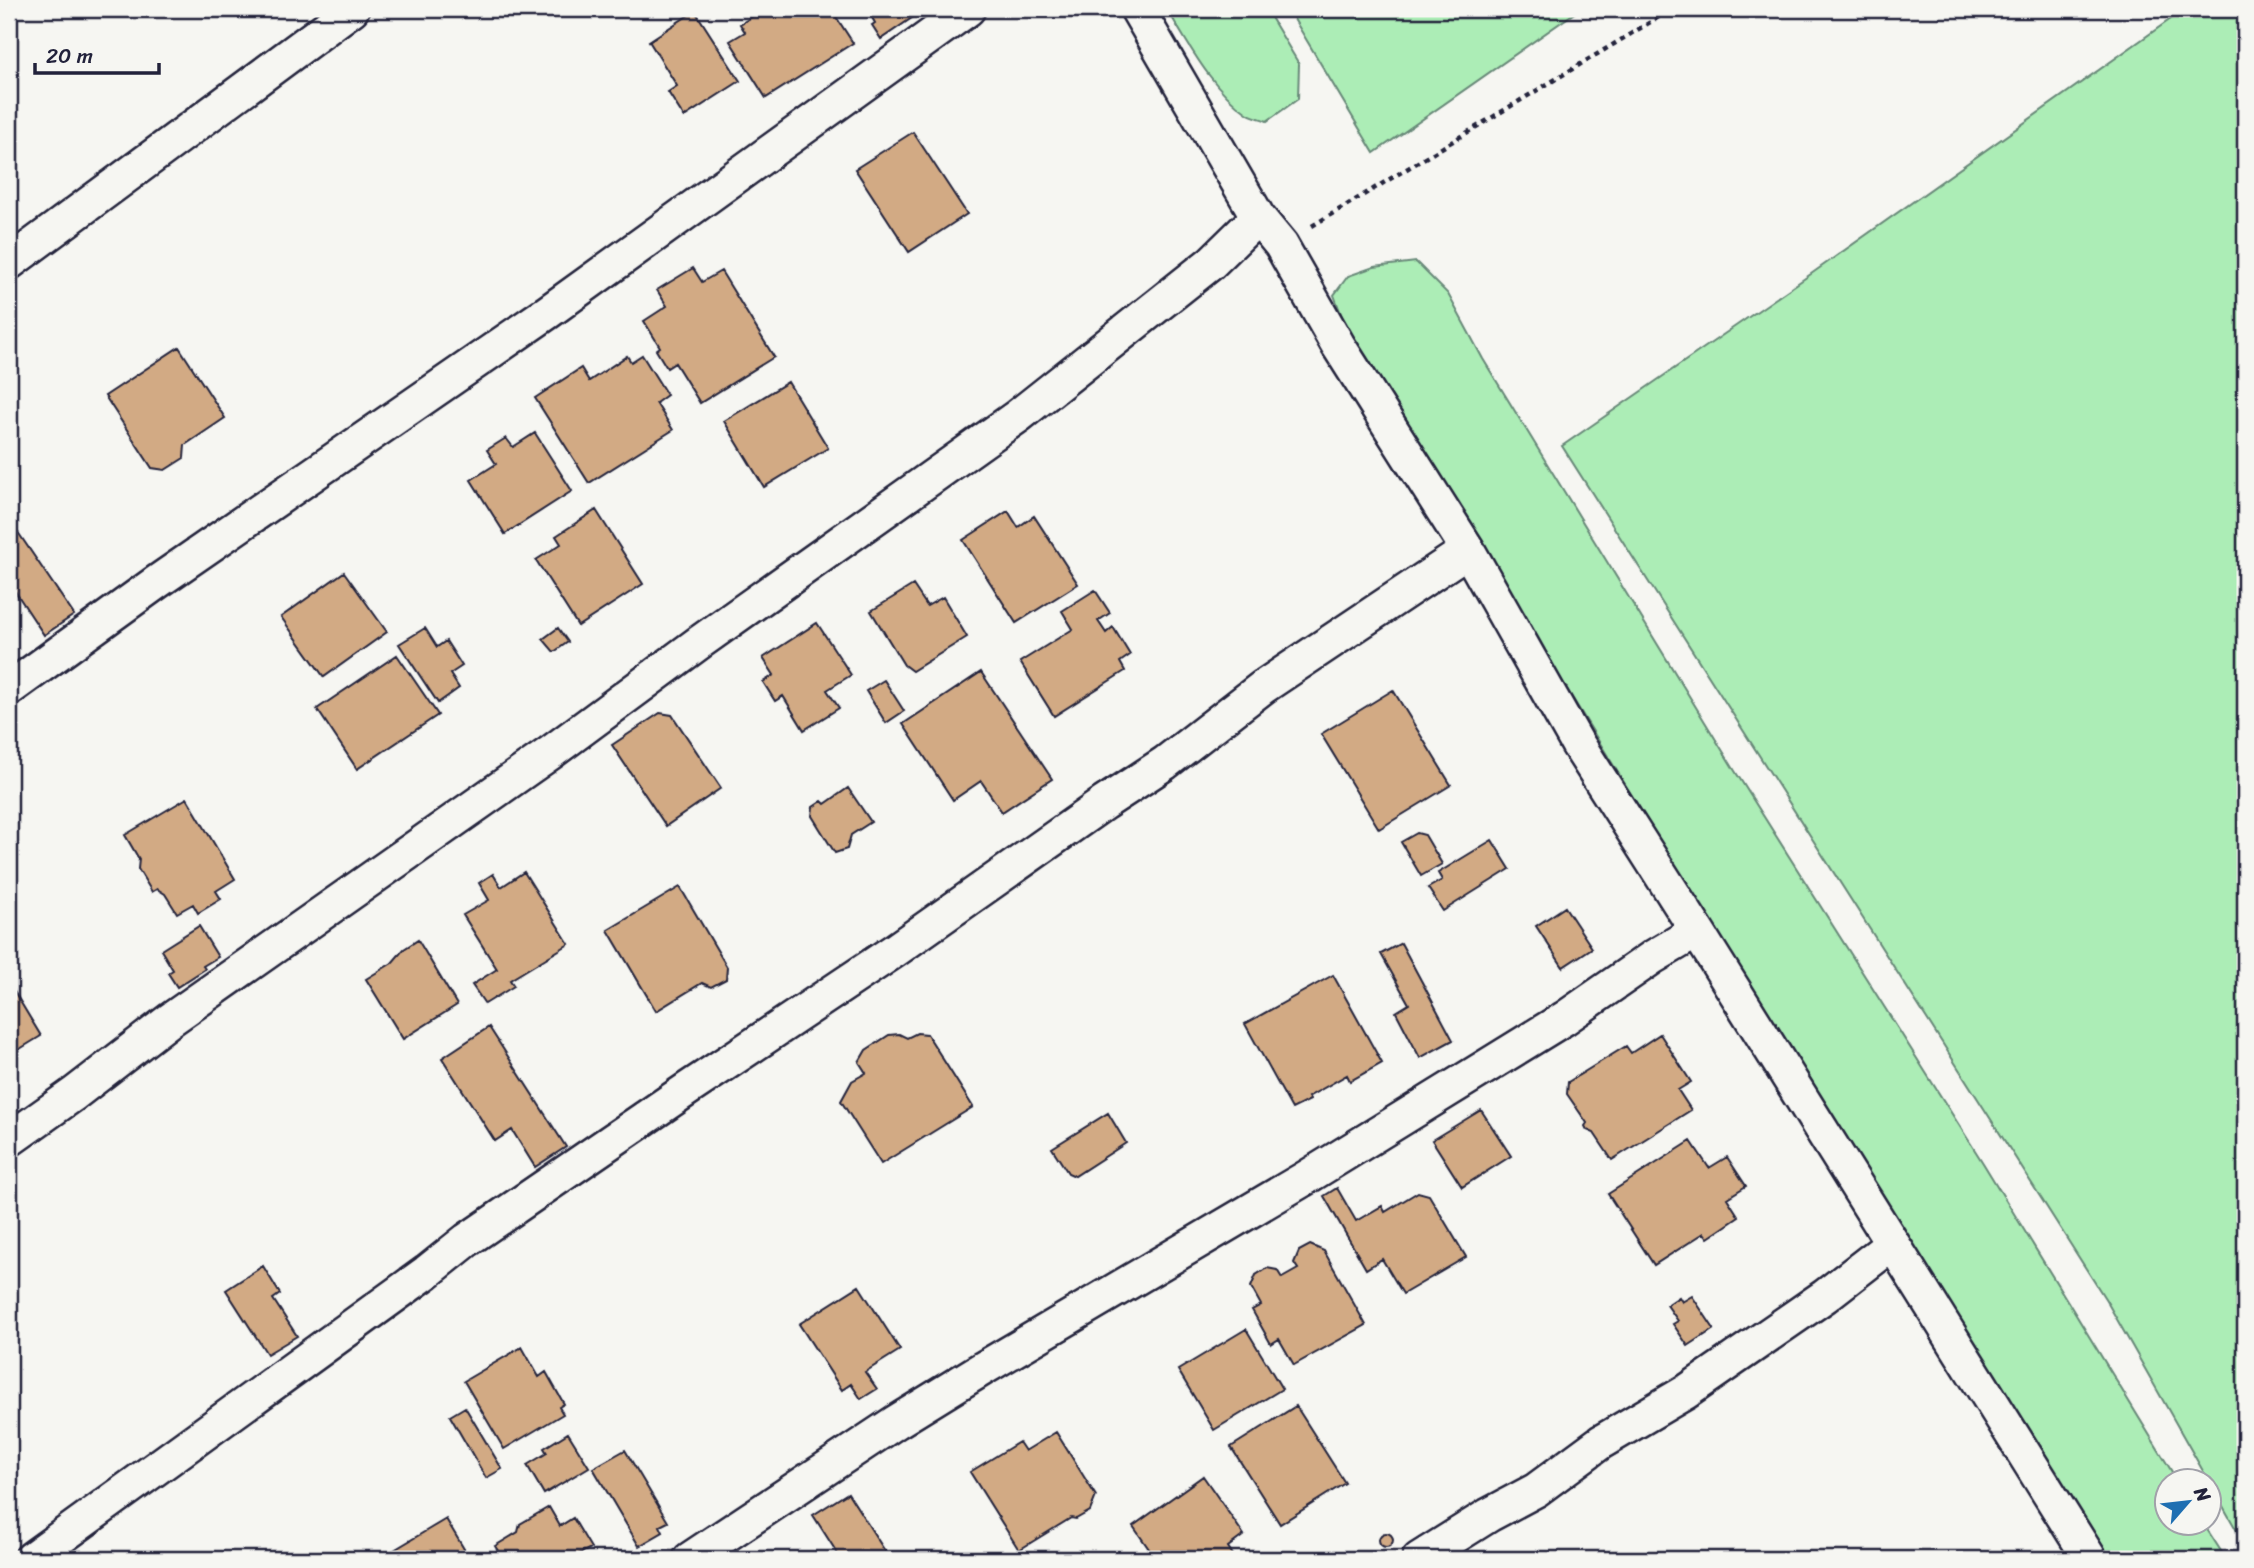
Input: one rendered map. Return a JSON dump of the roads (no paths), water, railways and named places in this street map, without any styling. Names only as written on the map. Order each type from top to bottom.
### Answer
[{"type":"street","points":[[9,263],[352,9]]},
{"type":"street","points":[[9,689],[157,582],[548,312],[968,9]]},
{"type":"street","points":[[1137,9],[1258,217],[1281,245],[1338,345],[1468,550],[1577,743],[2090,1559]]},
{"type":"street","points":[[9,1140],[170,1020],[550,753],[700,642],[1018,416],[1212,263],[1258,217]]},
{"type":"street","points":[[31,1559],[416,1280],[467,1240],[894,951],[1104,803],[1166,763],[1263,687],[1468,550]]},
{"type":"street","points":[[690,1559],[918,1409],[1304,1180],[1565,1018],[1697,930]]},
{"type":"street","points":[[1419,1559],[1489,1515],[1536,1490],[1601,1442],[1686,1392],[1825,1296],[1892,1244]]}]
